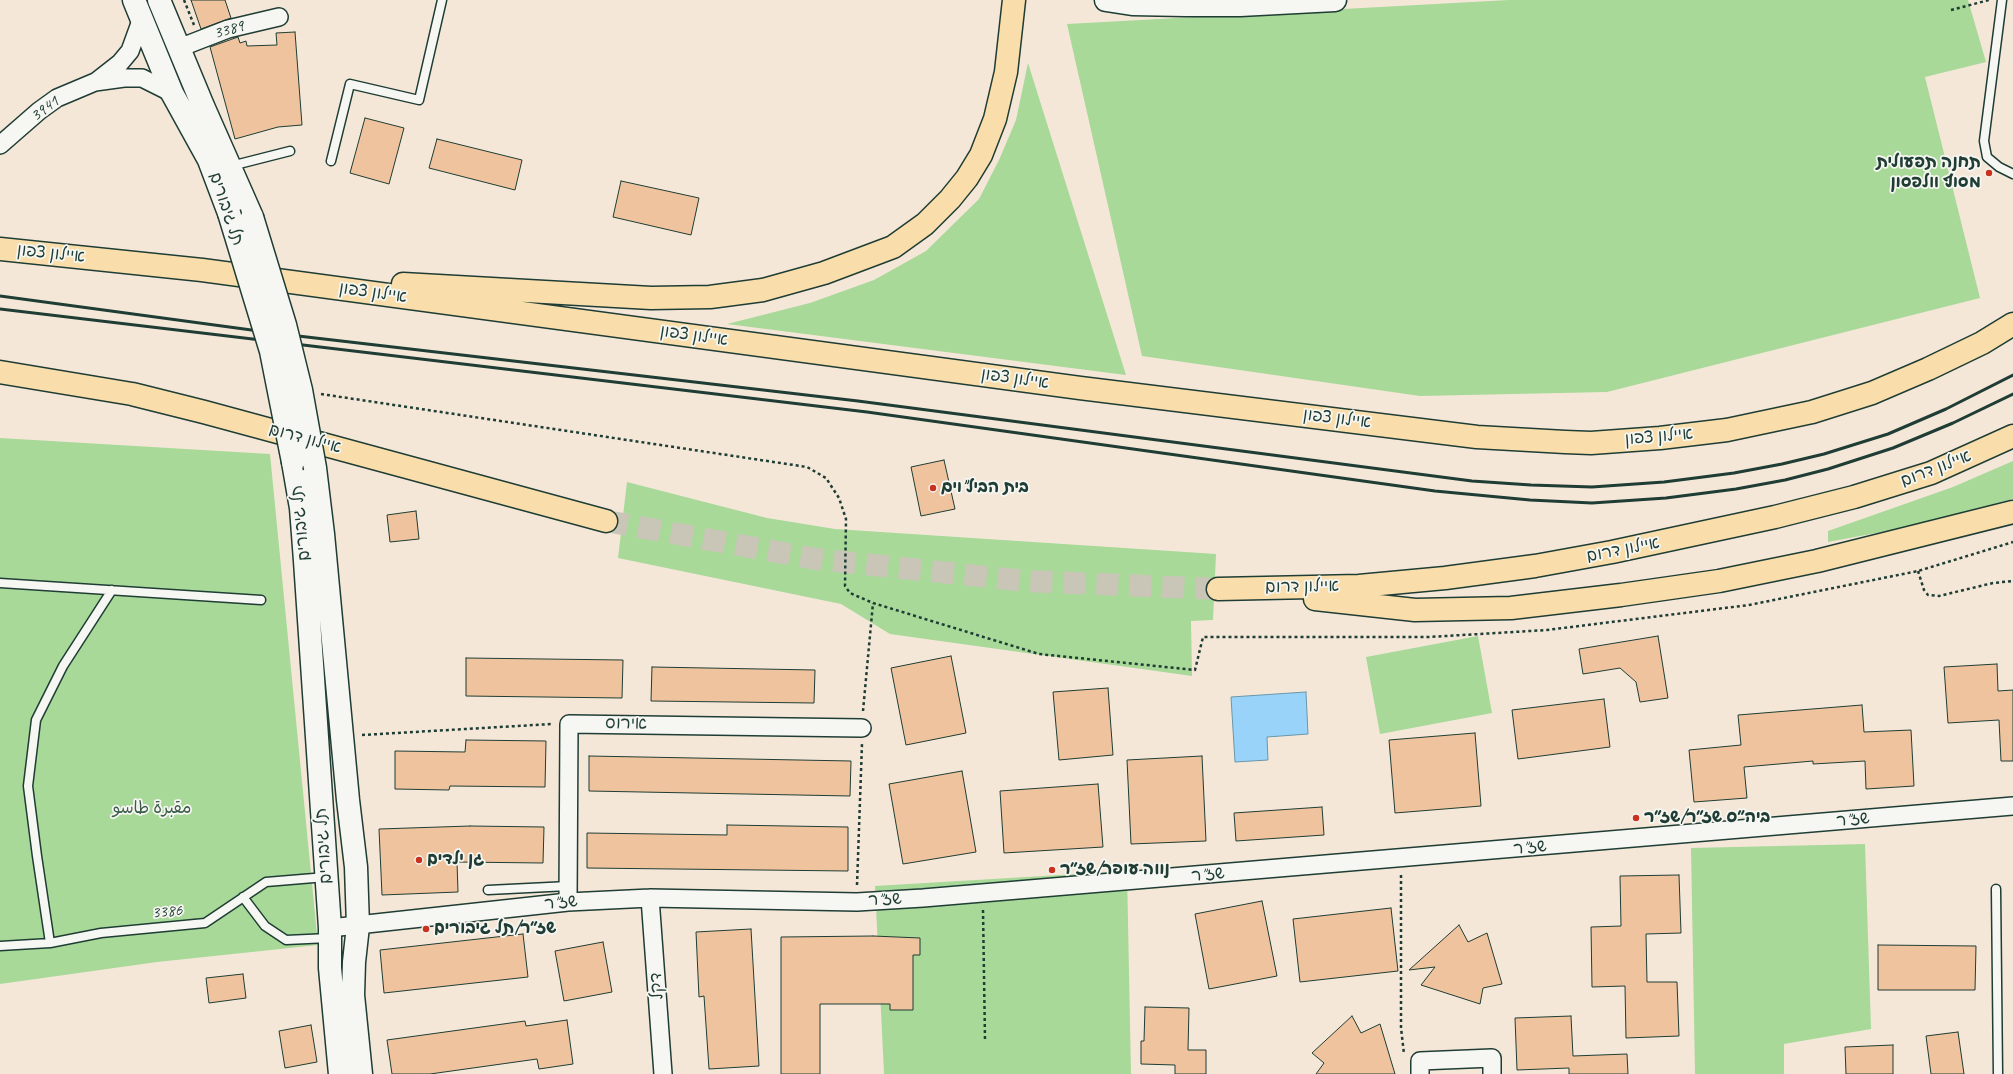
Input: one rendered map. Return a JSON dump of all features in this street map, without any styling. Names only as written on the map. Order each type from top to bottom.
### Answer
[{"type":"highway","points":[[252,277],[651,298],[710,297],[763,290],[824,273],[893,246],[925,224],[950,199],[967,178],[981,155],[995,119],[1006,72],[1014,0]]},
{"type":"highway","name":"איילון צפון","points":[[0,249],[202,270],[1088,389],[1477,437],[1591,443],[1660,438],[1727,430],[1812,412],[1872,393],[1928,369],[1982,343],[2013,324]]},
{"type":"highway","name":"איילון דרום","points":[[0,372],[132,394],[190,408],[606,521]]},
{"type":"highway","name":"איילון דרום","points":[[2013,436],[1931,473],[1854,497],[1775,517],[1612,552],[1535,566],[1445,578],[1359,586],[1224,589],[1415,610],[1512,608],[1719,581],[1817,561],[2013,512]]},
{"type":"street","name":"תל גיבורים","points":[[159,0],[203,106],[231,166],[252,217],[285,325],[301,390],[315,468],[323,534],[341,735],[356,867],[358,926],[354,962],[353,995],[361,1074]]},
{"type":"street","points":[[1106,0],[1132,4],[1185,5],[1240,5],[1335,0]]},
{"type":"street","name":"תל גיבורים","points":[[138,9],[172,92],[209,160],[229,213],[271,351],[293,462],[301,508],[330,933],[330,968],[340,1074]]},
{"type":"street","name":"3941","points":[[96,82],[120,63],[130,50],[138,9]]},
{"type":"street","name":"3389","points":[[179,48],[228,29],[279,17]]},
{"type":"street","name":"3941","points":[[0,145],[39,111],[57,98],[96,82],[124,78],[142,78],[172,92]]},
{"type":"street","points":[[568,894],[569,724]]},
{"type":"street","name":"אירוס","points":[[569,724],[862,728]]},
{"type":"street","name":"שז\"ר","points":[[330,933],[358,926],[568,894],[650,898],[857,902],[1400,859],[2013,806]]},
{"type":"street","name":"דקל","points":[[650,898],[663,1074]]},
{"type":"street","points":[[1420,1074],[1420,1061],[1492,1058],[1492,1074]]},
{"type":"lane","points":[[331,161],[350,84],[419,100],[442,0]]},
{"type":"lane","points":[[2002,0],[1984,141],[1987,157],[1999,167],[2013,174]]},
{"type":"lane","points":[[231,166],[290,150]]},
{"type":"lane","points":[[0,582],[261,600]]},
{"type":"lane","points":[[50,942],[28,786],[36,720],[63,666],[112,590]]},
{"type":"lane","name":"3386","points":[[0,946],[50,942],[101,933],[205,923],[266,882],[326,877]]},
{"type":"lane","points":[[1996,889],[1998,1074]]},
{"type":"lane","points":[[488,890],[568,894]]},
{"type":"lane","points":[[243,897],[265,926],[286,940],[330,933]]},
{"type":"path","points":[[184,0],[196,29]]},
{"type":"path","points":[[1951,10],[1989,0]]},
{"type":"path","points":[[323,395],[807,467],[826,478],[841,505],[846,519],[845,586]]},
{"type":"path","points":[[1918,571],[1924,590],[1928,594],[1939,596],[1993,583],[2013,581]]},
{"type":"path","points":[[857,902],[863,698],[873,603]]},
{"type":"path","points":[[341,735],[569,724]]},
{"type":"path","points":[[1400,859],[1401,1028],[1404,1058]]},
{"type":"path","points":[[983,893],[985,1040]]},
{"type":"green space","points":[[1509,0],[1968,0],[1986,62],[1925,77],[1980,298],[1607,392],[1420,396],[1142,356],[1067,24]]},
{"type":"green space","points":[[1028,63],[1126,375],[727,324],[810,303],[874,280],[926,251],[979,199],[999,160],[1016,120]]},
{"type":"green space","name":"مقبرة طاسو","points":[[0,438],[270,454],[318,945],[157,962],[0,984]]},
{"type":"green space","points":[[2013,461],[2013,499],[1903,528],[1828,542],[1828,531],[1953,487]]},
{"type":"green space","points":[[627,482],[767,518],[835,529],[1216,554],[1213,620],[1191,621],[1192,676],[890,634],[841,604],[618,558]]},
{"type":"green space","points":[[1478,636],[1492,713],[1380,734],[1366,657]]},
{"type":"green space","points":[[1865,844],[1871,1029],[1784,1044],[1784,1074],[1695,1074],[1691,848]]},
{"type":"green space","points":[[1127,871],[1131,1074],[884,1074],[875,886]]},
{"type":"water","points":[[1306,692],[1308,734],[1267,737],[1268,760],[1235,762],[1231,697]]},
{"type":"building","points":[[191,0],[225,0],[231,18],[201,29]]},
{"type":"building","points":[[295,32],[302,125],[278,127],[235,139],[210,47],[238,37],[240,43],[246,41],[247,46],[277,45],[276,33]]},
{"type":"building","points":[[365,118],[404,128],[389,184],[350,173]]},
{"type":"building","points":[[437,139],[522,160],[515,190],[429,168]]},
{"type":"building","points":[[621,181],[699,198],[691,235],[613,217]]},
{"type":"building","name":"בית הביל\"וים","points":[[944,460],[955,509],[921,516],[911,467]]},
{"type":"building","points":[[416,511],[419,539],[390,542],[387,515]]},
{"type":"building","points":[[1658,636],[1668,698],[1640,702],[1636,682],[1620,668],[1583,674],[1579,649]]},
{"type":"building","points":[[951,656],[966,733],[906,745],[891,668]]},
{"type":"building","points":[[466,658],[623,660],[622,698],[466,696]]},
{"type":"building","points":[[1997,664],[1998,691],[2013,690],[2013,761],[2001,761],[1999,720],[1948,723],[1944,667]]},
{"type":"building","points":[[652,667],[815,670],[814,703],[651,701]]},
{"type":"building","points":[[1108,688],[1113,755],[1059,760],[1053,692]]},
{"type":"building","points":[[1604,699],[1610,747],[1518,759],[1512,710]]},
{"type":"building","points":[[1862,705],[1864,732],[1911,730],[1914,786],[1866,789],[1865,761],[1813,764],[1813,761],[1744,767],[1747,798],[1694,802],[1689,750],[1741,745],[1738,715]]},
{"type":"building","points":[[1475,733],[1481,806],[1395,813],[1389,740]]},
{"type":"building","points":[[466,740],[546,741],[545,787],[450,786],[449,790],[395,789],[395,751],[465,752]]},
{"type":"building","points":[[589,756],[851,761],[850,796],[589,791]]},
{"type":"building","points":[[1202,756],[1206,841],[1131,844],[1127,760]]},
{"type":"building","points":[[962,771],[976,852],[903,864],[889,784]]},
{"type":"building","points":[[1098,784],[1103,847],[1004,853],[1000,791]]},
{"type":"building","points":[[1322,807],[1324,835],[1236,841],[1234,813]]},
{"type":"building","points":[[727,825],[848,827],[848,871],[587,868],[587,833],[727,835]]},
{"type":"building","name":"גן ילדים","points":[[470,826],[544,827],[543,863],[457,862],[458,892],[382,895],[379,829]]},
{"type":"building","points":[[1679,875],[1681,933],[1646,934],[1647,982],[1677,982],[1679,1036],[1626,1038],[1625,986],[1592,987],[1591,927],[1621,926],[1620,876]]},
{"type":"building","points":[[1262,901],[1277,976],[1209,989],[1195,914]]},
{"type":"building","points":[[1391,908],[1398,971],[1300,982],[1293,919]]},
{"type":"building","points":[[1459,925],[1468,942],[1487,933],[1502,984],[1483,988],[1480,1004],[1421,985],[1435,967],[1409,970]]},
{"type":"building","points":[[751,929],[759,1066],[709,1069],[704,996],[699,997],[696,932]]},
{"type":"building","points":[[523,934],[528,977],[384,993],[380,950]]},
{"type":"building","points":[[873,936],[920,938],[920,955],[913,955],[913,1010],[890,1010],[890,1004],[820,1004],[820,1074],[781,1074],[781,937]]},
{"type":"building","points":[[603,942],[612,992],[564,1001],[555,951]]},
{"type":"building","points":[[1878,945],[1976,946],[1975,990],[1878,990]]},
{"type":"building","points":[[243,974],[246,998],[209,1003],[206,978]]},
{"type":"building","points":[[1145,1007],[1189,1008],[1188,1050],[1206,1050],[1206,1074],[1175,1074],[1175,1065],[1141,1064],[1141,1041],[1144,1041]]},
{"type":"building","points":[[1352,1016],[1361,1033],[1380,1024],[1395,1074],[1316,1074],[1324,1063],[1312,1053]]},
{"type":"building","points":[[1571,1016],[1573,1056],[1627,1054],[1628,1074],[1569,1074],[1569,1068],[1517,1070],[1515,1018]]},
{"type":"building","points":[[567,1020],[573,1064],[539,1069],[537,1059],[430,1074],[392,1074],[387,1040],[525,1021],[526,1026]]},
{"type":"building","points":[[311,1025],[317,1062],[285,1068],[279,1031]]},
{"type":"building","points":[[1958,1032],[1964,1074],[1931,1074],[1926,1036]]},
{"type":"building","points":[[1893,1045],[1893,1074],[1846,1074],[1845,1047]]},
{"type":"tunnel","points":[[606,521],[816,559],[1026,581],[1218,589]]},
{"type":"railway","points":[[0,296],[281,334],[858,401],[1472,481],[1531,485],[1592,487],[1664,482],[1734,473],[1782,464],[1824,454],[1888,434],[1946,409],[2013,375]]},
{"type":"railway","points":[[0,309],[867,412],[1435,491],[1530,500],[1592,503],[1666,498],[1736,489],[1785,480],[1828,469],[1893,448],[1953,423],[2013,394]]},
{"type":"place","name":"תחנה תפעולית מסוף וולפסון","points":[[1989,173]]},
{"type":"place","name":"בית הביל\"וים","points":[[933,488]]},
{"type":"place","name":"ביה״ס שז״ר/שז״ר","points":[[1636,818]]},
{"type":"place","name":"גן ילדים","points":[[419,860]]},
{"type":"place","name":"נווה עופר/שז״ר","points":[[1052,870]]},
{"type":"place","name":"שז״ר/תל גיבורים","points":[[426,929]]}]
